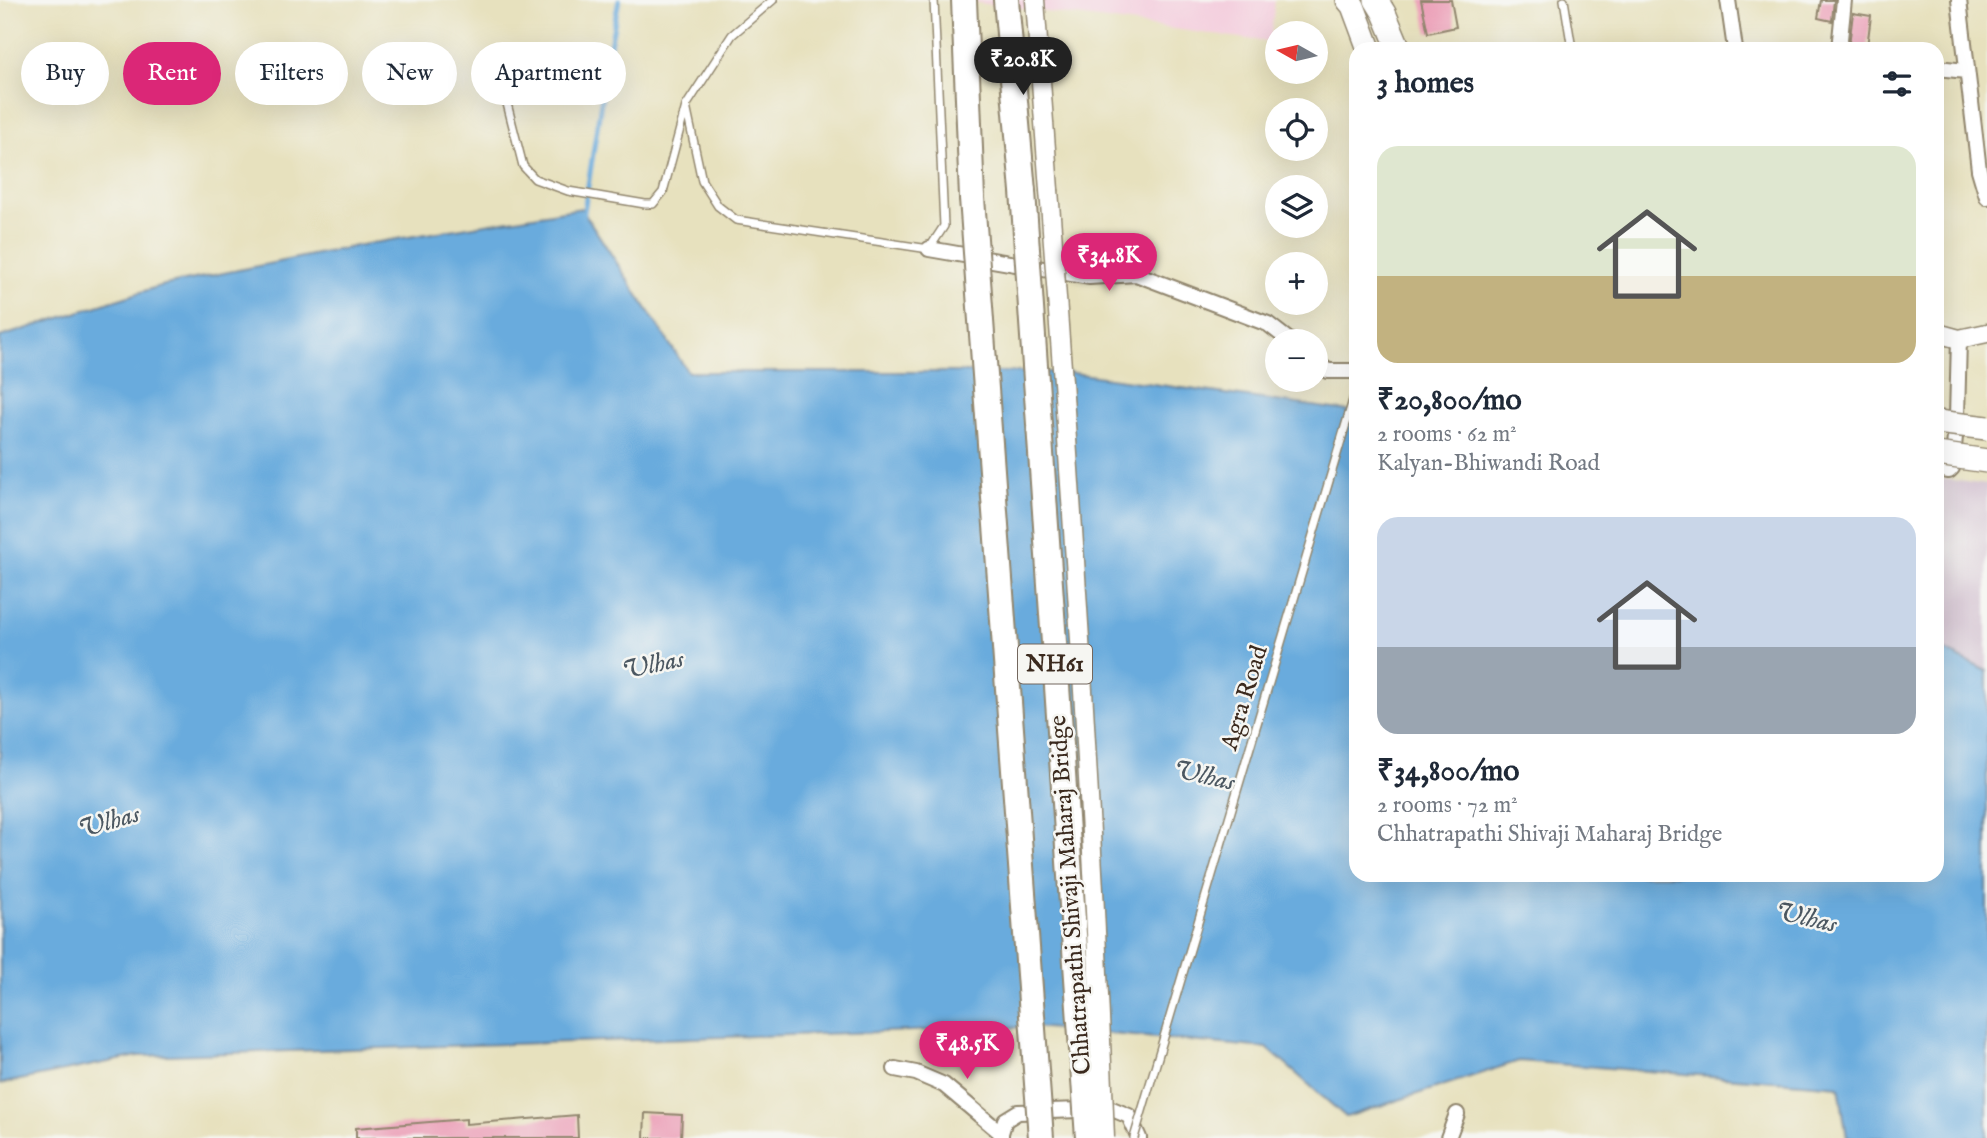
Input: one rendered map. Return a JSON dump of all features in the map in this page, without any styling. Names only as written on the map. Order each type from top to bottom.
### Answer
[{"type":"highway","name":"Chhatrapathi Shivaji Maharaj Bridge","points":[[964,0],[972,198],[1041,1138]]},
{"type":"highway","name":"Chhatrapathi Shivaji Maharaj Bridge","points":[[1006,0],[1023,191],[1088,1138]]},
{"type":"main road","points":[[1348,0],[1367,42]]},
{"type":"main road","points":[[1376,0],[1396,42]]},
{"type":"main road","points":[[1947,419],[1987,428]]},
{"type":"main road","points":[[1944,455],[1987,461]]},
{"type":"street","points":[[1035,0],[1073,512],[1097,928],[1105,1138]]},
{"type":"street","points":[[1728,0],[1734,42]]},
{"type":"street","points":[[1840,42],[1844,0]]},
{"type":"street","points":[[1959,0],[1979,170],[1987,197]]},
{"type":"street","points":[[1944,69],[1966,71]]},
{"type":"street","points":[[929,249],[1089,277],[1136,274],[1268,324],[1274,329]]},
{"type":"street","points":[[1944,335],[1959,339],[1987,333]]},
{"type":"street","points":[[1944,470],[1949,471],[1952,468],[1947,419],[1959,339]]},
{"type":"street","points":[[1328,371],[1349,371]]},
{"type":"street","points":[[1947,419],[1987,420]]},
{"type":"street","points":[[895,1069],[916,1073],[944,1085],[1001,1135],[1005,1120],[1018,1112],[1112,1109],[1129,1116],[1136,1138]]},
{"type":"street","points":[[1448,1138],[1457,1114]]},
{"type":"lane","points":[[507,105],[523,166],[535,179],[568,191],[653,204],[663,192],[686,106],[732,35],[773,0]]},
{"type":"lane","points":[[686,106],[702,181],[718,206],[736,220],[929,249],[944,226],[934,0]]},
{"type":"lane","points":[[1564,0],[1571,42]]},
{"type":"lane","name":"Agra Road","points":[[1136,1138],[1349,414]]},
{"type":"shaded area","points":[[957,0],[1275,0],[1272,21],[1265,21],[1265,41]]},
{"type":"shaded area","points":[[1944,479],[1987,485],[1987,690],[1944,670]]},
{"type":"water","name":"Ulhas","points":[[581,208],[688,372],[1066,372],[1349,411],[1349,882],[1944,882],[1944,650],[1987,671],[1987,1138],[1847,1138],[1839,1086],[1519,1061],[1346,1117],[1267,1048],[1034,1027],[138,1056],[0,1084],[0,337],[160,286],[361,245]]},
{"type":"building","points":[[1421,0],[1451,0],[1456,27],[1428,33]]},
{"type":"building","points":[[1821,0],[1834,0],[1832,21],[1818,18]]},
{"type":"building","points":[[1853,13],[1871,16],[1868,42],[1849,42]]},
{"type":"building","points":[[645,1113],[682,1115],[681,1138],[644,1138]]},
{"type":"building","points":[[577,1115],[578,1138],[356,1138],[356,1128],[466,1119],[466,1124]]},
{"type":"waterway","points":[[583,218],[619,0]]}]
